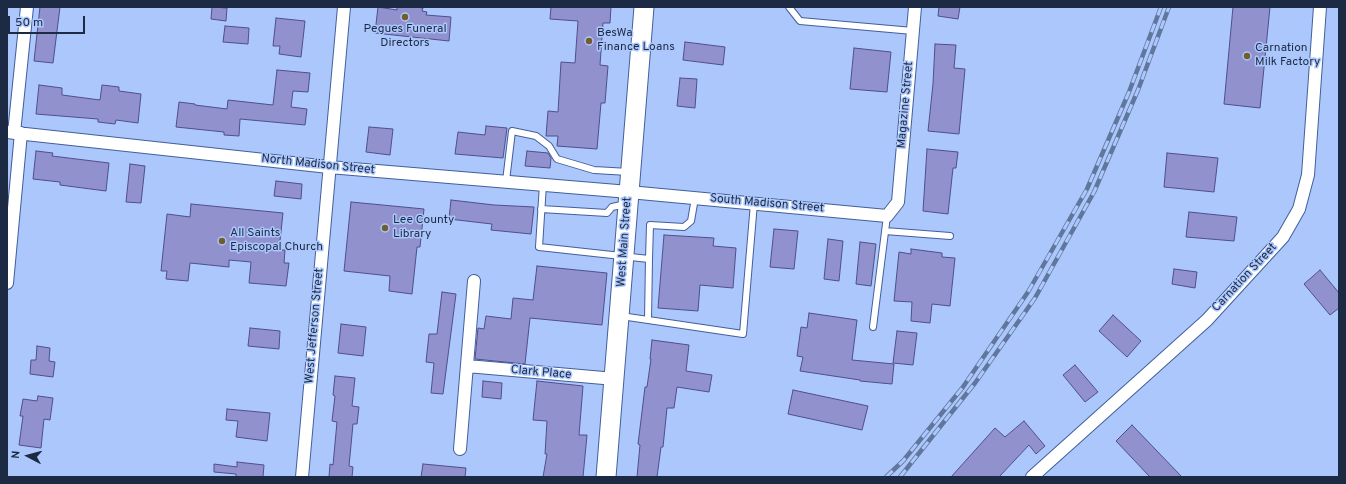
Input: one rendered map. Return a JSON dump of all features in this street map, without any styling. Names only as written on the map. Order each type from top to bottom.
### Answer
[{"type":"main road","name":"West Main Street","points":[[606,477],[644,7]]},
{"type":"street","points":[[7,283],[14,133],[27,7]]},
{"type":"street","name":"West Jefferson Street","points":[[302,477],[344,7]]},
{"type":"street","name":"Magazine Street","points":[[887,216],[898,202],[915,7]]},
{"type":"street","name":"Carnation Street","points":[[1032,477],[1207,320],[1283,237],[1299,209],[1308,175],[1320,7]]},
{"type":"street","name":"North Madison Street","points":[[14,133],[329,167],[543,184],[628,198]]},
{"type":"street","name":"South Madison Street","points":[[628,198],[695,198],[887,216]]},
{"type":"street","points":[[460,449],[474,281]]},
{"type":"street","name":"Clark Place","points":[[467,366],[615,379]]},
{"type":"lane","points":[[789,7],[800,21],[913,31]]},
{"type":"lane","points":[[506,181],[512,131],[536,136],[549,146],[557,159],[594,170],[630,172]]},
{"type":"lane","points":[[543,184],[539,247],[649,259]]},
{"type":"lane","points":[[541,209],[607,213],[612,207],[628,198]]},
{"type":"lane","points":[[648,320],[650,225],[684,227],[691,221],[695,198]]},
{"type":"lane","points":[[620,316],[743,334],[754,203]]},
{"type":"lane","points":[[872,327],[887,216]]},
{"type":"lane","points":[[885,231],[950,236]]},
{"type":"building","points":[[40,7],[60,7],[53,63],[34,61]]},
{"type":"building","points":[[212,7],[227,8],[226,21],[211,19]]},
{"type":"building","points":[[378,7],[397,10],[397,7],[416,7],[423,8],[422,11],[427,12],[426,15],[451,17],[449,41],[375,33]]},
{"type":"building","points":[[551,7],[611,7],[610,23],[603,23],[600,65],[608,66],[605,103],[601,103],[597,149],[557,146],[558,136],[546,136],[548,111],[558,112],[561,62],[575,63],[578,21],[550,19]]},
{"type":"building","points":[[939,7],[960,7],[958,19],[938,16]]},
{"type":"building","name":"Carnation Milk Factory","points":[[1233,7],[1270,7],[1260,108],[1224,104]]},
{"type":"building","points":[[276,18],[305,21],[301,57],[279,54],[280,46],[273,46]]},
{"type":"building","points":[[225,26],[249,28],[248,44],[223,42]]},
{"type":"building","points":[[685,42],[725,47],[723,65],[683,60]]},
{"type":"building","points":[[935,44],[956,45],[954,68],[965,69],[959,134],[928,131],[933,84]]},
{"type":"building","points":[[854,48],[891,52],[887,92],[850,89]]},
{"type":"building","points":[[277,70],[310,73],[308,92],[293,91],[291,107],[307,109],[305,125],[240,119],[239,136],[224,135],[224,132],[176,127],[179,102],[227,109],[228,100],[273,105]]},
{"type":"building","points":[[680,78],[697,79],[695,108],[677,106]]},
{"type":"building","points":[[39,85],[62,88],[62,95],[100,100],[102,85],[119,87],[119,91],[141,94],[138,123],[116,120],[115,124],[98,122],[98,119],[36,114]]},
{"type":"building","points":[[486,126],[507,128],[503,158],[455,154],[458,132],[485,135]]},
{"type":"building","points":[[369,127],[393,129],[390,155],[366,152]]},
{"type":"building","points":[[927,149],[958,152],[956,168],[953,168],[948,214],[923,211]]},
{"type":"building","points":[[36,151],[53,153],[52,156],[109,163],[106,191],[60,185],[60,182],[33,179]]},
{"type":"building","points":[[527,151],[548,153],[551,158],[550,168],[525,166]]},
{"type":"building","points":[[1167,153],[1218,158],[1214,192],[1164,187]]},
{"type":"building","points":[[130,164],[145,166],[141,203],[126,202]]},
{"type":"building","points":[[276,181],[302,184],[301,199],[274,196]]},
{"type":"building","points":[[451,200],[494,205],[534,207],[531,234],[491,230],[492,224],[449,219]]},
{"type":"building","name":"Lee County Library","points":[[351,202],[424,209],[420,247],[417,247],[412,294],[389,291],[390,276],[344,271]]},
{"type":"building","name":"All Saints Episcopal Church","points":[[191,204],[283,213],[279,250],[285,250],[284,263],[289,263],[286,286],[249,283],[251,262],[229,260],[229,267],[190,263],[188,281],[166,279],[167,271],[161,271],[167,214],[190,217]]},
{"type":"building","points":[[1189,212],[1237,217],[1234,241],[1186,237]]},
{"type":"building","points":[[774,229],[798,231],[794,269],[770,267]]},
{"type":"building","points":[[664,235],[714,238],[713,246],[736,248],[733,288],[700,285],[698,311],[658,308]]},
{"type":"building","points":[[828,239],[843,241],[839,281],[824,279]]},
{"type":"building","points":[[860,242],[876,244],[871,286],[856,284]]},
{"type":"building","points":[[911,249],[942,253],[942,257],[955,258],[950,306],[932,304],[930,323],[911,321],[912,302],[894,301],[899,252],[911,254]]},
{"type":"building","points":[[537,266],[607,273],[602,325],[530,318],[525,364],[475,359],[478,328],[484,329],[486,316],[511,319],[513,298],[533,300]]},
{"type":"building","points":[[1174,269],[1197,272],[1195,288],[1172,284]]},
{"type":"building","points":[[1320,270],[1339,293],[1339,308],[1330,315],[1304,284]]},
{"type":"building","points":[[442,292],[456,294],[443,394],[431,393],[434,363],[426,362],[429,334],[437,334]]},
{"type":"building","points":[[809,313],[857,320],[852,360],[894,364],[892,384],[860,381],[800,371],[803,357],[797,356],[801,327],[807,328]]},
{"type":"building","points":[[1113,315],[1141,341],[1127,357],[1099,331]]},
{"type":"building","points":[[341,324],[366,327],[363,356],[338,353]]},
{"type":"building","points":[[250,328],[280,331],[279,349],[248,346]]},
{"type":"building","points":[[897,331],[917,333],[913,365],[893,363]]},
{"type":"building","points":[[652,340],[689,345],[686,371],[712,375],[709,392],[677,387],[674,408],[667,408],[663,447],[661,447],[657,477],[637,477],[640,445],[638,444],[645,387],[647,387],[651,359]]},
{"type":"building","points":[[37,346],[50,348],[49,361],[55,362],[53,377],[30,374],[31,360],[36,360]]},
{"type":"building","points":[[1075,365],[1098,392],[1085,402],[1063,375]]},
{"type":"building","points":[[335,376],[355,378],[352,406],[359,407],[357,424],[353,424],[349,466],[353,467],[352,477],[329,477],[330,464],[333,465],[337,422],[332,421],[335,396],[333,395]]},
{"type":"building","points":[[483,381],[502,383],[501,399],[482,397]]},
{"type":"building","points":[[537,381],[583,386],[579,435],[587,435],[583,477],[543,477],[547,454],[545,454],[547,421],[533,420]]},
{"type":"building","points":[[793,390],[868,406],[862,430],[788,414]]},
{"type":"building","points":[[38,396],[53,398],[50,420],[44,419],[41,448],[19,445],[23,416],[20,416],[23,399],[37,401]]},
{"type":"building","points":[[227,409],[270,413],[267,441],[236,437],[238,421],[226,420]]},
{"type":"building","points":[[1024,421],[1045,446],[1036,454],[1029,445],[999,477],[951,477],[995,428],[1005,437]]},
{"type":"building","points":[[1132,425],[1182,477],[1150,477],[1116,441]]},
{"type":"building","points":[[237,462],[264,465],[263,477],[236,477],[236,474],[214,472],[214,464],[237,467]]},
{"type":"building","points":[[423,464],[466,468],[465,477],[421,477]]},
{"type":"railway","points":[[886,477],[903,461],[963,387],[1028,292],[1087,189],[1129,92],[1161,7]]},
{"type":"railway","points":[[900,477],[975,383],[1035,298],[1094,192],[1138,90],[1169,7]]},
{"type":"place","name":"Pegues Funeral Directors","points":[[405,17]]},
{"type":"place","name":"BesWa Finance Loans","points":[[589,41]]},
{"type":"place","name":"Carnation Milk Factory","points":[[1247,56]]},
{"type":"place","name":"Lee County Library","points":[[385,228]]},
{"type":"place","name":"All Saints Episcopal Church","points":[[222,241]]}]
